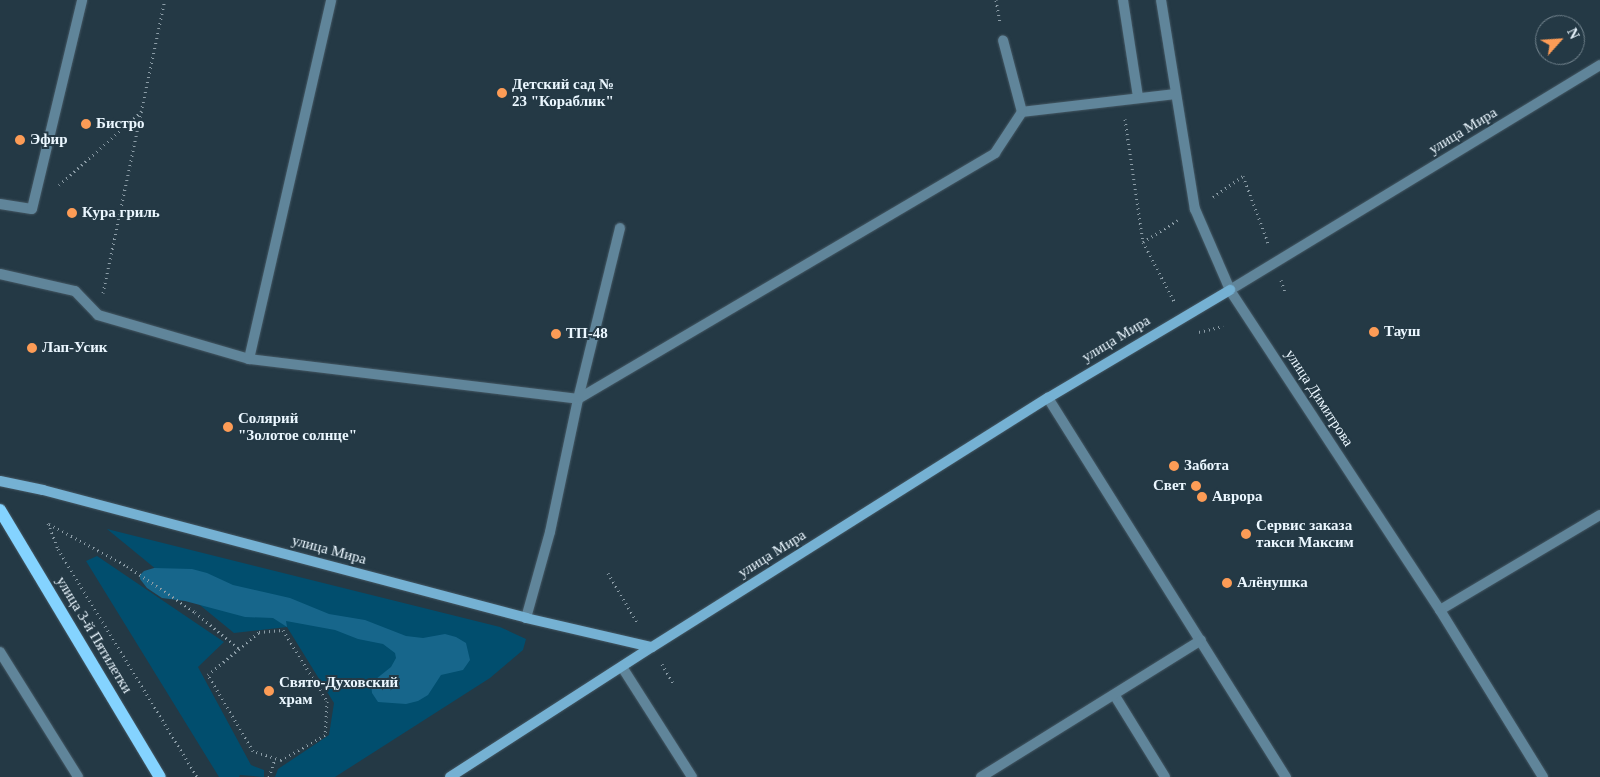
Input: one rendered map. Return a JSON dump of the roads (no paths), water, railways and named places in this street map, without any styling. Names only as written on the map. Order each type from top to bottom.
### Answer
[{"type":"main road","name":"улица Мира","points":[[450,777],[652,647],[1048,398],[1230,290]]},
{"type":"main road","name":"улица Мира","points":[[0,481],[52,492],[526,618],[652,647]]},
{"type":"main road","name":"улица 3-й Пятилетки","points":[[0,510],[160,777]]},
{"type":"street","points":[[0,204],[32,209],[82,0]]},
{"type":"street","points":[[249,359],[331,0]]},
{"type":"street","points":[[1123,0],[1138,97]]},
{"type":"street","name":"улица Димитрова","points":[[1161,0],[1195,209],[1230,290],[1440,610],[1543,777]]},
{"type":"street","points":[[0,274],[75,291],[98,315],[249,359],[578,399],[995,153],[1022,112],[1003,40]]},
{"type":"street","name":"улица Мира","points":[[1230,290],[1600,65]]},
{"type":"street","points":[[1022,112],[1175,94]]},
{"type":"street","points":[[526,618],[550,532],[578,399],[620,228]]},
{"type":"street","points":[[1048,398],[1286,777]]},
{"type":"street","points":[[1440,610],[1600,515]]},
{"type":"street","points":[[981,777],[1115,696],[1201,640]]},
{"type":"street","points":[[0,652],[78,777]]},
{"type":"street","points":[[622,667],[692,777]]},
{"type":"street","points":[[1115,696],[1165,777]]},
{"type":"place","name":"Детский сад № 23 \"Кораблик\"","points":[[502,93]]},
{"type":"place","name":"Бистро","points":[[86,124]]},
{"type":"place","name":"Эфир","points":[[20,140]]},
{"type":"place","name":"Кура гриль","points":[[72,213]]},
{"type":"place","name":"Тауш","points":[[1374,332]]},
{"type":"place","name":"ТП-48","points":[[556,334]]},
{"type":"place","name":"Лап-Усик","points":[[32,348]]},
{"type":"place","name":"Солярий \"Золотое солнце\"","points":[[228,427]]},
{"type":"place","name":"Забота","points":[[1174,466]]},
{"type":"place","name":"Свет","points":[[1196,486]]},
{"type":"place","name":"Аврора","points":[[1202,497]]},
{"type":"place","name":"Сервис заказа такси Максим","points":[[1246,534]]},
{"type":"place","name":"Алёнушка","points":[[1227,583]]},
{"type":"place","name":"Свято-Духовский храм","points":[[269,691]]}]
